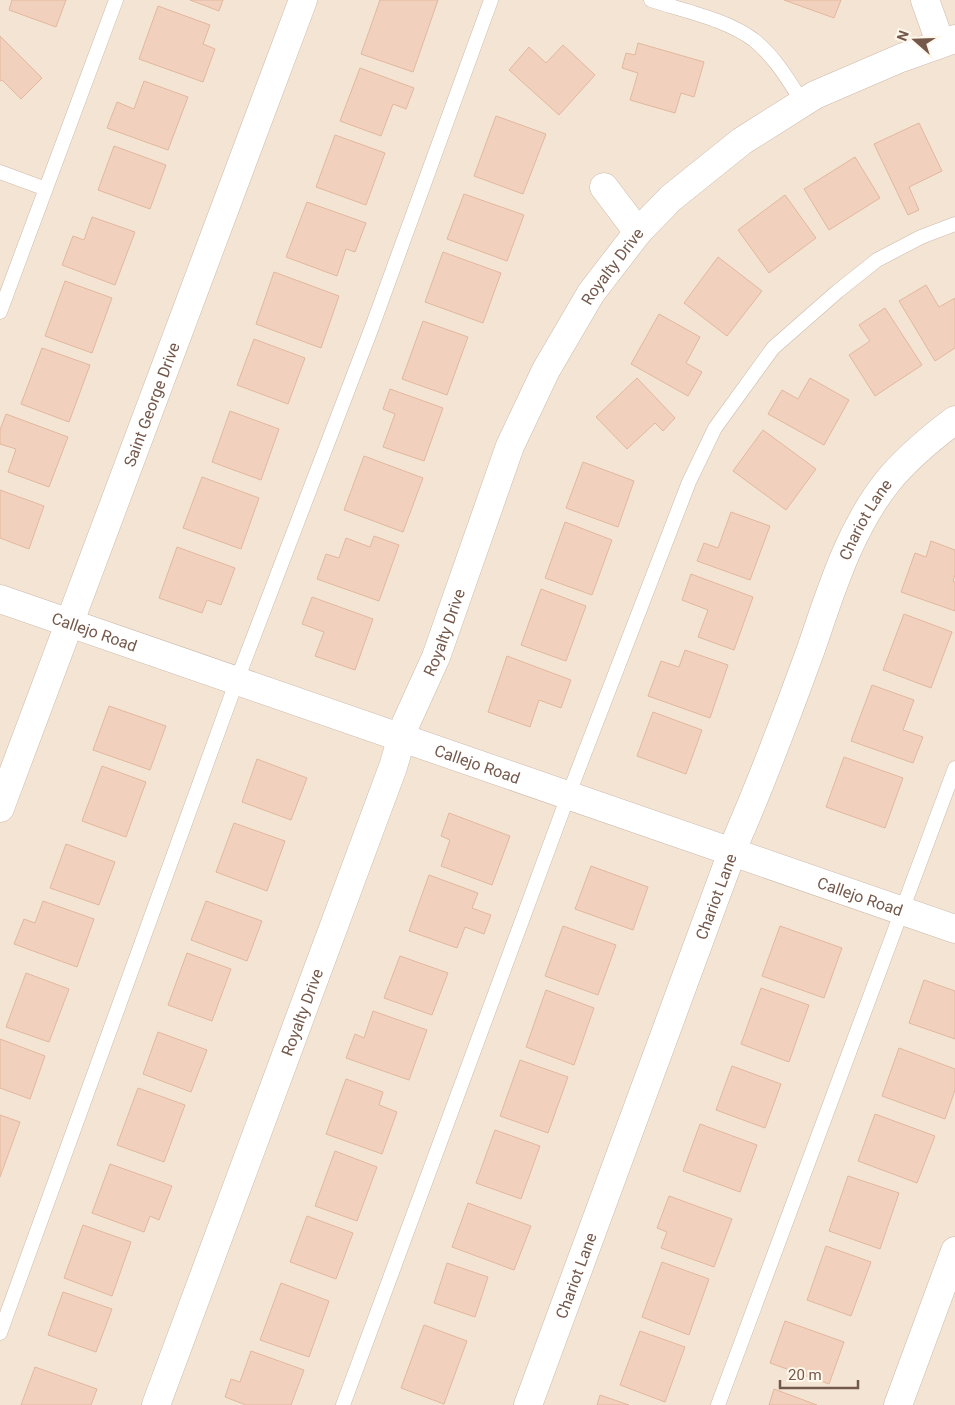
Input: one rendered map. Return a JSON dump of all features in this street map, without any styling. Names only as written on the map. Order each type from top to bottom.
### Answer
[{"type":"street","name":"Saint George Drive","points":[[0,808],[303,0]]},
{"type":"street","points":[[926,0],[948,41]]},
{"type":"street","name":"Royalty Drive","points":[[156,1405],[402,739],[406,723],[436,657],[510,446],[546,370],[591,293],[638,232],[671,198],[742,140],[815,95],[948,41]]},
{"type":"street","points":[[604,187],[638,232]]},
{"type":"street","name":"Chariot Lane","points":[[528,1405],[732,852],[768,768],[839,569],[855,534],[889,480],[929,440],[955,420]]},
{"type":"street","name":"Callejo Road","points":[[0,599],[955,929]]},
{"type":"street","points":[[898,1405],[955,1251]]},
{"type":"lane","points":[[0,312],[116,0]]},
{"type":"lane","points":[[0,1333],[237,680],[372,327],[491,0]]},
{"type":"lane","points":[[651,0],[728,26],[754,40],[781,68],[803,103]]},
{"type":"lane","points":[[0,172],[46,188]]},
{"type":"lane","points":[[343,1405],[568,796],[689,482],[715,428],[773,348],[838,291],[877,260],[921,237],[955,224]]},
{"type":"lane","points":[[718,1405],[900,911],[955,768]]},
{"type":"shaded area","points":[[0,0],[955,0],[955,1405],[0,1405]]},
{"type":"building","points":[[12,0],[66,0],[56,27],[9,10]]},
{"type":"building","points":[[190,0],[223,0],[219,11]]},
{"type":"building","points":[[380,0],[438,0],[413,72],[361,54]]},
{"type":"building","points":[[784,0],[841,0],[834,18]]},
{"type":"building","points":[[158,6],[210,25],[203,44],[215,49],[203,82],[139,59]]},
{"type":"building","points":[[0,36],[42,78],[21,99],[2,80],[0,81]]},
{"type":"building","points":[[638,43],[704,62],[694,97],[681,93],[675,113],[630,100],[638,73],[622,68],[626,53],[635,55]]},
{"type":"building","points":[[563,45],[595,75],[559,115],[509,70],[529,47],[546,63]]},
{"type":"building","points":[[360,68],[414,88],[406,109],[393,104],[381,136],[340,121]]},
{"type":"building","points":[[144,81],[188,97],[168,150],[107,128],[117,102],[134,109]]},
{"type":"building","points":[[496,116],[546,134],[523,194],[474,176]]},
{"type":"building","points":[[919,123],[942,171],[909,187],[919,210],[908,215],[874,144]]},
{"type":"building","points":[[335,135],[385,153],[366,205],[316,187]]},
{"type":"building","points":[[114,146],[166,165],[150,209],[98,190]]},
{"type":"building","points":[[855,157],[880,198],[829,230],[804,189]]},
{"type":"building","points":[[464,194],[524,215],[507,261],[447,239]]},
{"type":"building","points":[[785,195],[816,238],[769,273],[738,230]]},
{"type":"building","points":[[307,202],[366,223],[355,252],[346,249],[337,276],[286,257]]},
{"type":"building","points":[[92,217],[135,232],[115,285],[62,265],[73,236],[84,240]]},
{"type":"building","points":[[443,252],[501,273],[483,323],[425,302]]},
{"type":"building","points":[[718,257],[762,291],[727,336],[684,303]]},
{"type":"building","points":[[274,272],[339,296],[321,348],[256,324]]},
{"type":"building","points":[[65,281],[112,298],[92,353],[45,336]]},
{"type":"building","points":[[926,285],[939,307],[955,298],[955,348],[935,361],[899,301]]},
{"type":"building","points":[[885,308],[922,365],[875,396],[849,355],[870,341],[859,325]]},
{"type":"building","points":[[659,314],[700,337],[686,363],[702,372],[688,396],[631,364]]},
{"type":"building","points":[[423,321],[468,337],[447,395],[402,379]]},
{"type":"building","points":[[254,339],[305,358],[288,404],[237,385]]},
{"type":"building","points":[[42,348],[90,365],[69,422],[21,404]]},
{"type":"building","points":[[637,378],[675,418],[663,431],[655,423],[627,449],[596,417]]},
{"type":"building","points":[[810,378],[849,400],[824,445],[768,414],[782,390],[798,399]]},
{"type":"building","points":[[390,389],[443,408],[424,461],[383,447],[395,414],[383,409]]},
{"type":"building","points":[[230,411],[279,429],[261,480],[212,462]]},
{"type":"building","points":[[6,414],[68,437],[49,487],[8,472],[16,449],[0,444],[0,430]]},
{"type":"building","points":[[763,430],[816,469],[786,510],[733,471]]},
{"type":"building","points":[[364,456],[423,478],[403,532],[344,510]]},
{"type":"building","points":[[583,462],[634,481],[618,527],[566,508]]},
{"type":"building","points":[[202,477],[259,498],[241,549],[183,528]]},
{"type":"building","points":[[0,490],[44,506],[29,549],[0,538]]},
{"type":"building","points":[[731,512],[770,526],[750,580],[697,561],[704,543],[718,548]]},
{"type":"building","points":[[565,522],[612,540],[592,595],[545,578]]},
{"type":"building","points":[[374,536],[399,545],[379,601],[317,579],[326,554],[339,558],[346,538],[370,547]]},
{"type":"building","points":[[931,541],[955,550],[955,575],[953,581],[955,582],[955,611],[901,592],[915,553],[926,557]]},
{"type":"building","points":[[177,547],[235,568],[221,605],[207,600],[202,613],[159,598]]},
{"type":"building","points":[[691,574],[753,597],[734,650],[698,637],[708,610],[682,600]]},
{"type":"building","points":[[541,589],[586,606],[566,661],[521,645]]},
{"type":"building","points":[[312,597],[373,619],[355,670],[315,656],[324,632],[302,624]]},
{"type":"building","points":[[904,614],[952,632],[931,688],[883,670]]},
{"type":"building","points":[[685,650],[728,665],[710,718],[648,696],[661,661],[679,667]]},
{"type":"building","points":[[507,656],[571,680],[561,708],[539,700],[530,727],[488,712]]},
{"type":"building","points":[[872,685],[914,700],[903,730],[923,737],[913,763],[851,741]]},
{"type":"building","points":[[109,706],[166,726],[150,770],[93,750]]},
{"type":"building","points":[[653,712],[702,730],[686,774],[637,756]]},
{"type":"building","points":[[844,757],[903,778],[885,828],[826,807]]},
{"type":"building","points":[[257,759],[307,778],[291,820],[242,802]]},
{"type":"building","points":[[102,766],[146,782],[126,837],[82,821]]},
{"type":"building","points":[[449,813],[510,836],[492,885],[441,866],[450,840],[441,836]]},
{"type":"building","points":[[234,823],[285,841],[267,891],[216,872]]},
{"type":"building","points":[[66,844],[115,862],[99,905],[50,888]]},
{"type":"building","points":[[591,866],[648,887],[633,930],[575,909]]},
{"type":"building","points":[[429,875],[478,893],[472,908],[491,915],[484,934],[465,927],[457,948],[409,931]]},
{"type":"building","points":[[43,901],[94,919],[77,967],[14,944],[24,919],[35,923]]},
{"type":"building","points":[[206,901],[262,921],[247,961],[191,940]]},
{"type":"building","points":[[563,926],[616,945],[598,995],[545,976]]},
{"type":"building","points":[[780,926],[842,948],[824,998],[762,976]]},
{"type":"building","points":[[187,953],[231,969],[212,1021],[168,1005]]},
{"type":"building","points":[[400,956],[448,973],[432,1015],[384,998]]},
{"type":"building","points":[[26,973],[69,989],[49,1042],[6,1027]]},
{"type":"building","points":[[924,980],[955,991],[955,1039],[909,1023]]},
{"type":"building","points":[[761,988],[809,1005],[789,1062],[741,1044]]},
{"type":"building","points":[[546,990],[594,1008],[574,1065],[526,1047]]},
{"type":"building","points":[[373,1011],[427,1030],[409,1080],[346,1058],[355,1034],[364,1038]]},
{"type":"building","points":[[158,1032],[207,1050],[191,1092],[143,1074]]},
{"type":"building","points":[[0,1039],[45,1056],[30,1099],[0,1088]]},
{"type":"building","points":[[899,1048],[955,1069],[955,1090],[945,1119],[882,1096]]},
{"type":"building","points":[[520,1060],[568,1077],[548,1133],[500,1116]]},
{"type":"building","points":[[732,1066],[781,1084],[765,1128],[716,1110]]},
{"type":"building","points":[[346,1079],[383,1092],[379,1105],[397,1112],[382,1154],[326,1134]]},
{"type":"building","points":[[138,1088],[185,1105],[164,1162],[117,1145]]},
{"type":"building","points":[[875,1114],[935,1136],[917,1183],[858,1161]]},
{"type":"building","points":[[0,1115],[20,1122],[0,1177]]},
{"type":"building","points":[[700,1124],[757,1145],[740,1192],[683,1171]]},
{"type":"building","points":[[495,1130],[540,1146],[521,1199],[476,1183]]},
{"type":"building","points":[[335,1151],[377,1167],[357,1221],[315,1206]]},
{"type":"building","points":[[110,1164],[172,1186],[159,1220],[150,1216],[144,1232],[92,1213]]},
{"type":"building","points":[[848,1176],[899,1193],[880,1249],[829,1231]]},
{"type":"building","points":[[669,1196],[732,1219],[714,1267],[661,1248],[667,1232],[657,1228]]},
{"type":"building","points":[[468,1203],[531,1226],[514,1270],[452,1247]]},
{"type":"building","points":[[307,1216],[353,1233],[336,1279],[290,1262]]},
{"type":"building","points":[[83,1225],[131,1242],[112,1296],[64,1278]]},
{"type":"building","points":[[826,1246],[871,1262],[851,1316],[807,1300]]},
{"type":"building","points":[[662,1262],[709,1279],[689,1335],[642,1317]]},
{"type":"building","points":[[447,1263],[488,1277],[475,1317],[434,1303]]},
{"type":"building","points":[[281,1283],[329,1301],[309,1357],[260,1340]]},
{"type":"building","points":[[63,1292],[112,1309],[96,1352],[48,1335]]},
{"type":"building","points":[[785,1321],[844,1342],[829,1384],[770,1363]]},
{"type":"building","points":[[424,1325],[467,1341],[444,1404],[401,1388]]},
{"type":"building","points":[[640,1331],[685,1347],[665,1402],[620,1385]]},
{"type":"building","points":[[251,1351],[304,1370],[291,1405],[246,1405],[225,1397],[231,1379],[240,1382]]},
{"type":"building","points":[[35,1367],[97,1389],[91,1405],[21,1405]]},
{"type":"building","points":[[774,1389],[817,1405],[769,1405]]},
{"type":"building","points":[[600,1395],[629,1405],[597,1405]]}]
